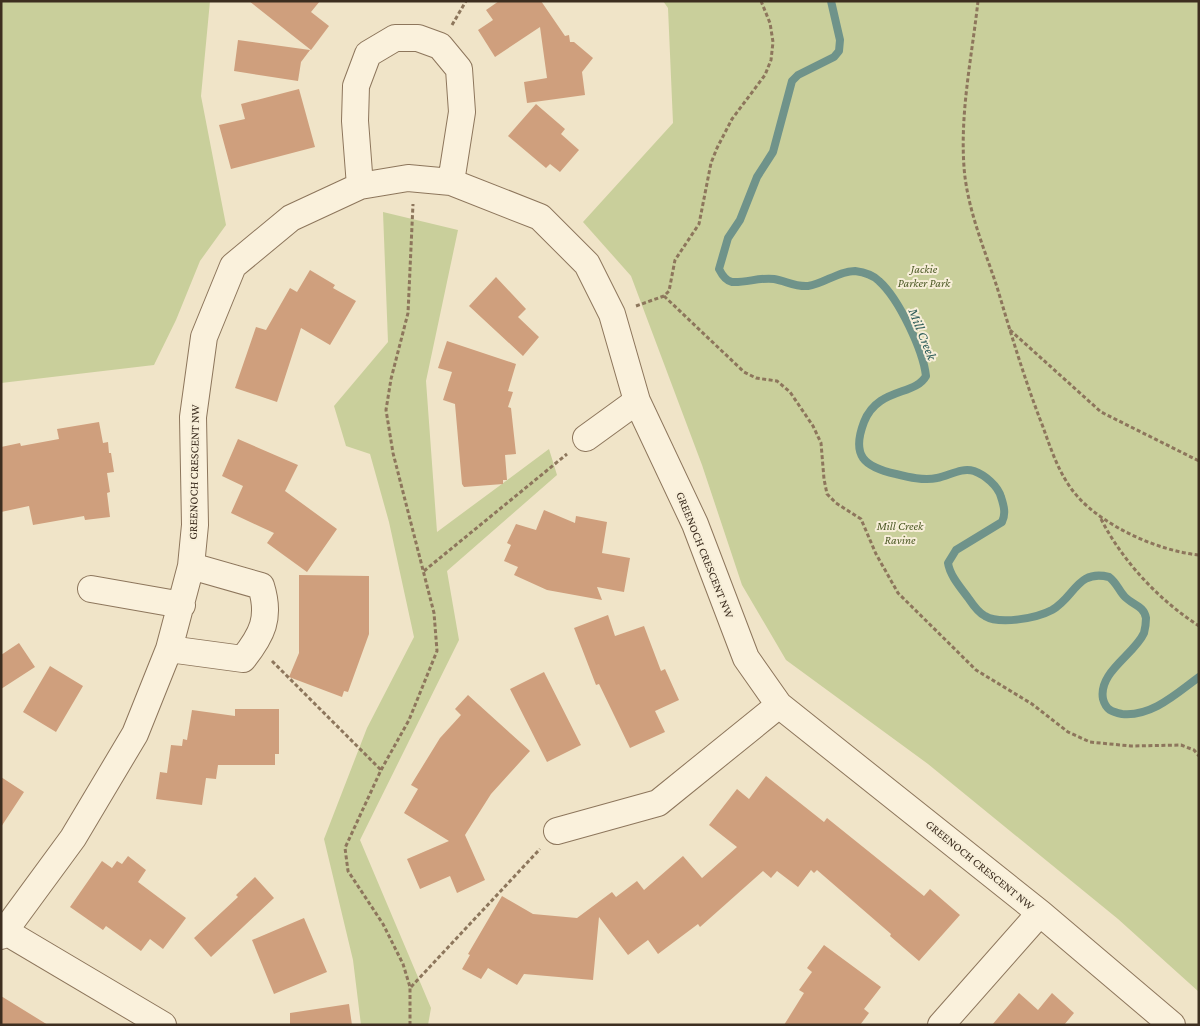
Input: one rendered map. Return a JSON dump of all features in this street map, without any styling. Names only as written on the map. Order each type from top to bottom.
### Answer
[{"type":"street","points":[[360,186],[355,121],[356,86],[368,54],[395,38],[418,38],[440,46],[459,69],[462,112],[451,182]]},
{"type":"street","name":"GREENOCH CRESCENT NW","points":[[163,1025],[2,932],[73,838],[135,734],[169,649],[191,566],[195,525],[193,416],[204,337],[233,266],[290,218],[360,186],[408,178],[451,182],[540,217],[587,264],[612,314],[637,401],[695,524],[746,658],[779,705],[1040,913],[1172,1025]]},
{"type":"street","points":[[586,438],[637,401]]},
{"type":"street","points":[[169,649],[243,659],[263,628],[266,602],[261,586],[191,566]]},
{"type":"street","points":[[91,589],[182,605]]},
{"type":"street","points":[[557,831],[658,803],[779,705]]},
{"type":"street","name":"GREENOCH CRESCENT NW","points":[[941,1025],[1040,913]]},
{"type":"path","points":[[612,314],[664,296],[669,291],[675,260],[699,224],[711,163],[717,148],[732,119],[765,75],[771,60],[773,42],[770,23],[760,1]]},
{"type":"path","points":[[978,1],[963,120],[964,168],[973,215],[1025,381],[1060,470],[1078,496],[1100,518],[1112,541],[1131,565],[1173,610],[1199,626]]},
{"type":"path","points":[[408,178],[413,208],[408,313],[391,379],[386,410],[393,453],[434,613],[437,650],[409,720],[381,770],[345,848],[348,871],[383,924],[403,964],[410,987],[410,1025]]},
{"type":"path","points":[[664,296],[744,372],[756,378],[777,381],[790,392],[813,426],[821,442],[827,494],[836,503],[860,519],[876,554],[898,593],[910,602],[949,645],[976,670],[1032,704],[1068,732],[1090,742],[1131,746],[1181,745],[1194,750],[1199,756]]},
{"type":"path","points":[[1009,330],[1101,412],[1199,461]]},
{"type":"path","points":[[424,571],[586,438]]},
{"type":"path","points":[[1100,518],[1142,539],[1185,553],[1199,554]]},
{"type":"path","points":[[255,643],[381,770]]},
{"type":"path","points":[[410,987],[557,831]]},
{"type":"green space","points":[[1,1],[210,1],[201,96],[226,225],[200,261],[176,320],[154,365],[1,383]]},
{"type":"green space","name":"Jackie Parker Park","points":[[663,1],[1199,1],[1199,992],[1118,919],[928,764],[786,660],[742,585],[702,465],[631,276],[583,222],[673,123],[668,8]]},
{"type":"green space","points":[[383,212],[458,230],[426,381],[437,532],[549,449],[557,475],[447,571],[459,640],[360,840],[431,1008],[428,1025],[361,1025],[353,960],[324,839],[367,728],[414,637],[389,522],[370,454],[346,446],[334,406],[388,342]]},
{"type":"building","points":[[249,1],[320,1],[311,12],[329,26],[311,50]]},
{"type":"building","points":[[499,1],[541,1],[565,36],[569,35],[570,42],[574,42],[593,58],[582,72],[585,95],[527,103],[524,82],[547,78],[540,27],[495,57],[478,30],[493,20],[486,10]]},
{"type":"building","points":[[238,40],[310,50],[301,62],[298,81],[234,71]]},
{"type":"building","points":[[299,89],[315,147],[231,169],[219,125],[245,119],[241,104]]},
{"type":"building","points":[[536,104],[565,129],[561,134],[579,150],[560,172],[550,164],[546,168],[508,136]]},
{"type":"building","points":[[310,270],[335,285],[333,288],[356,301],[330,345],[301,328],[277,402],[235,388],[256,327],[266,330],[290,288],[297,292]]},
{"type":"building","points":[[496,277],[526,309],[518,317],[539,337],[523,356],[469,306]]},
{"type":"building","points":[[447,341],[516,364],[508,391],[513,392],[508,407],[511,408],[516,454],[505,455],[507,480],[503,480],[503,484],[464,487],[462,484],[455,404],[443,400],[452,372],[438,368]]},
{"type":"building","points":[[99,422],[103,443],[108,442],[114,472],[107,473],[110,492],[107,493],[110,517],[85,520],[84,516],[33,525],[29,506],[1,512],[1,447],[20,443],[21,446],[59,439],[57,429]]},
{"type":"building","points":[[238,439],[298,465],[285,491],[337,529],[307,572],[267,543],[274,533],[231,513],[243,486],[222,476]]},
{"type":"building","points":[[544,510],[575,523],[576,516],[607,522],[602,553],[630,558],[624,592],[597,587],[602,600],[547,590],[514,575],[518,567],[504,561],[511,545],[507,543],[516,524],[536,530]]},
{"type":"building","points":[[299,575],[369,576],[369,634],[348,692],[344,691],[342,697],[289,677],[299,653]]},
{"type":"building","points":[[608,615],[615,636],[644,626],[661,671],[665,669],[679,700],[655,711],[665,732],[630,748],[599,684],[596,685],[574,628]]},
{"type":"building","points":[[19,643],[35,667],[1,689],[1,655]]},
{"type":"building","points":[[50,666],[83,686],[56,732],[23,712]]},
{"type":"building","points":[[544,672],[581,745],[547,762],[510,689]]},
{"type":"building","points":[[468,695],[530,751],[491,794],[465,835],[485,880],[457,893],[450,876],[420,889],[407,859],[449,841],[404,813],[418,789],[411,785],[440,738],[461,715],[455,709]]},
{"type":"building","points":[[235,709],[279,709],[279,754],[275,754],[275,765],[218,765],[216,779],[206,778],[202,805],[156,799],[160,772],[167,773],[171,745],[182,746],[183,739],[187,740],[192,710],[235,716]]},
{"type":"building","points":[[766,776],[824,822],[827,818],[924,896],[930,889],[960,915],[919,961],[890,936],[891,934],[817,870],[814,873],[811,870],[798,887],[777,871],[771,878],[763,871],[700,927],[698,924],[658,954],[648,940],[628,955],[599,917],[593,980],[524,974],[517,985],[488,968],[481,979],[462,969],[470,955],[468,954],[502,896],[533,914],[577,918],[612,892],[616,897],[637,881],[644,890],[683,856],[702,878],[737,847],[709,825],[737,789],[749,799]]},
{"type":"building","points":[[1,777],[24,792],[1,827]]},
{"type":"building","points":[[128,856],[146,870],[138,882],[186,918],[163,949],[150,939],[141,951],[106,926],[103,930],[70,907],[102,861],[112,868],[117,861],[122,864]]},
{"type":"building","points":[[255,877],[274,898],[211,957],[194,938],[238,897],[236,895]]},
{"type":"building","points":[[304,918],[327,972],[274,994],[252,940]]},
{"type":"building","points":[[824,945],[881,987],[864,1009],[869,1013],[860,1025],[784,1025],[804,993],[799,990],[812,972],[807,968]]},
{"type":"building","points":[[1019,993],[1038,1010],[1052,993],[1074,1013],[1064,1025],[992,1025]]},
{"type":"building","points":[[1,996],[48,1025],[1,1025]]},
{"type":"building","points":[[349,1004],[352,1025],[290,1025],[290,1013]]},
{"type":"waterway","name":"Mill Creek","points":[[831,1],[840,40],[839,51],[834,57],[798,75],[792,81],[773,152],[757,177],[740,220],[728,238],[720,271],[726,279],[732,282],[769,279],[803,286],[814,285],[837,275],[855,271],[871,275],[877,279],[887,289],[902,312],[915,339],[926,376],[914,387],[887,397],[870,411],[860,434],[860,452],[868,463],[885,471],[911,477],[932,479],[969,470],[982,475],[997,489],[1004,507],[1002,522],[956,550],[948,563],[953,577],[978,611],[992,619],[1000,620],[1037,616],[1060,605],[1083,580],[1098,576],[1109,577],[1125,597],[1143,611],[1146,618],[1144,633],[1139,641],[1106,680],[1103,689],[1103,699],[1108,708],[1122,714],[1144,712],[1164,703],[1199,677]]},
{"type":"park label","name":"Mill Creek Ravine","points":[[900,533]]}]
